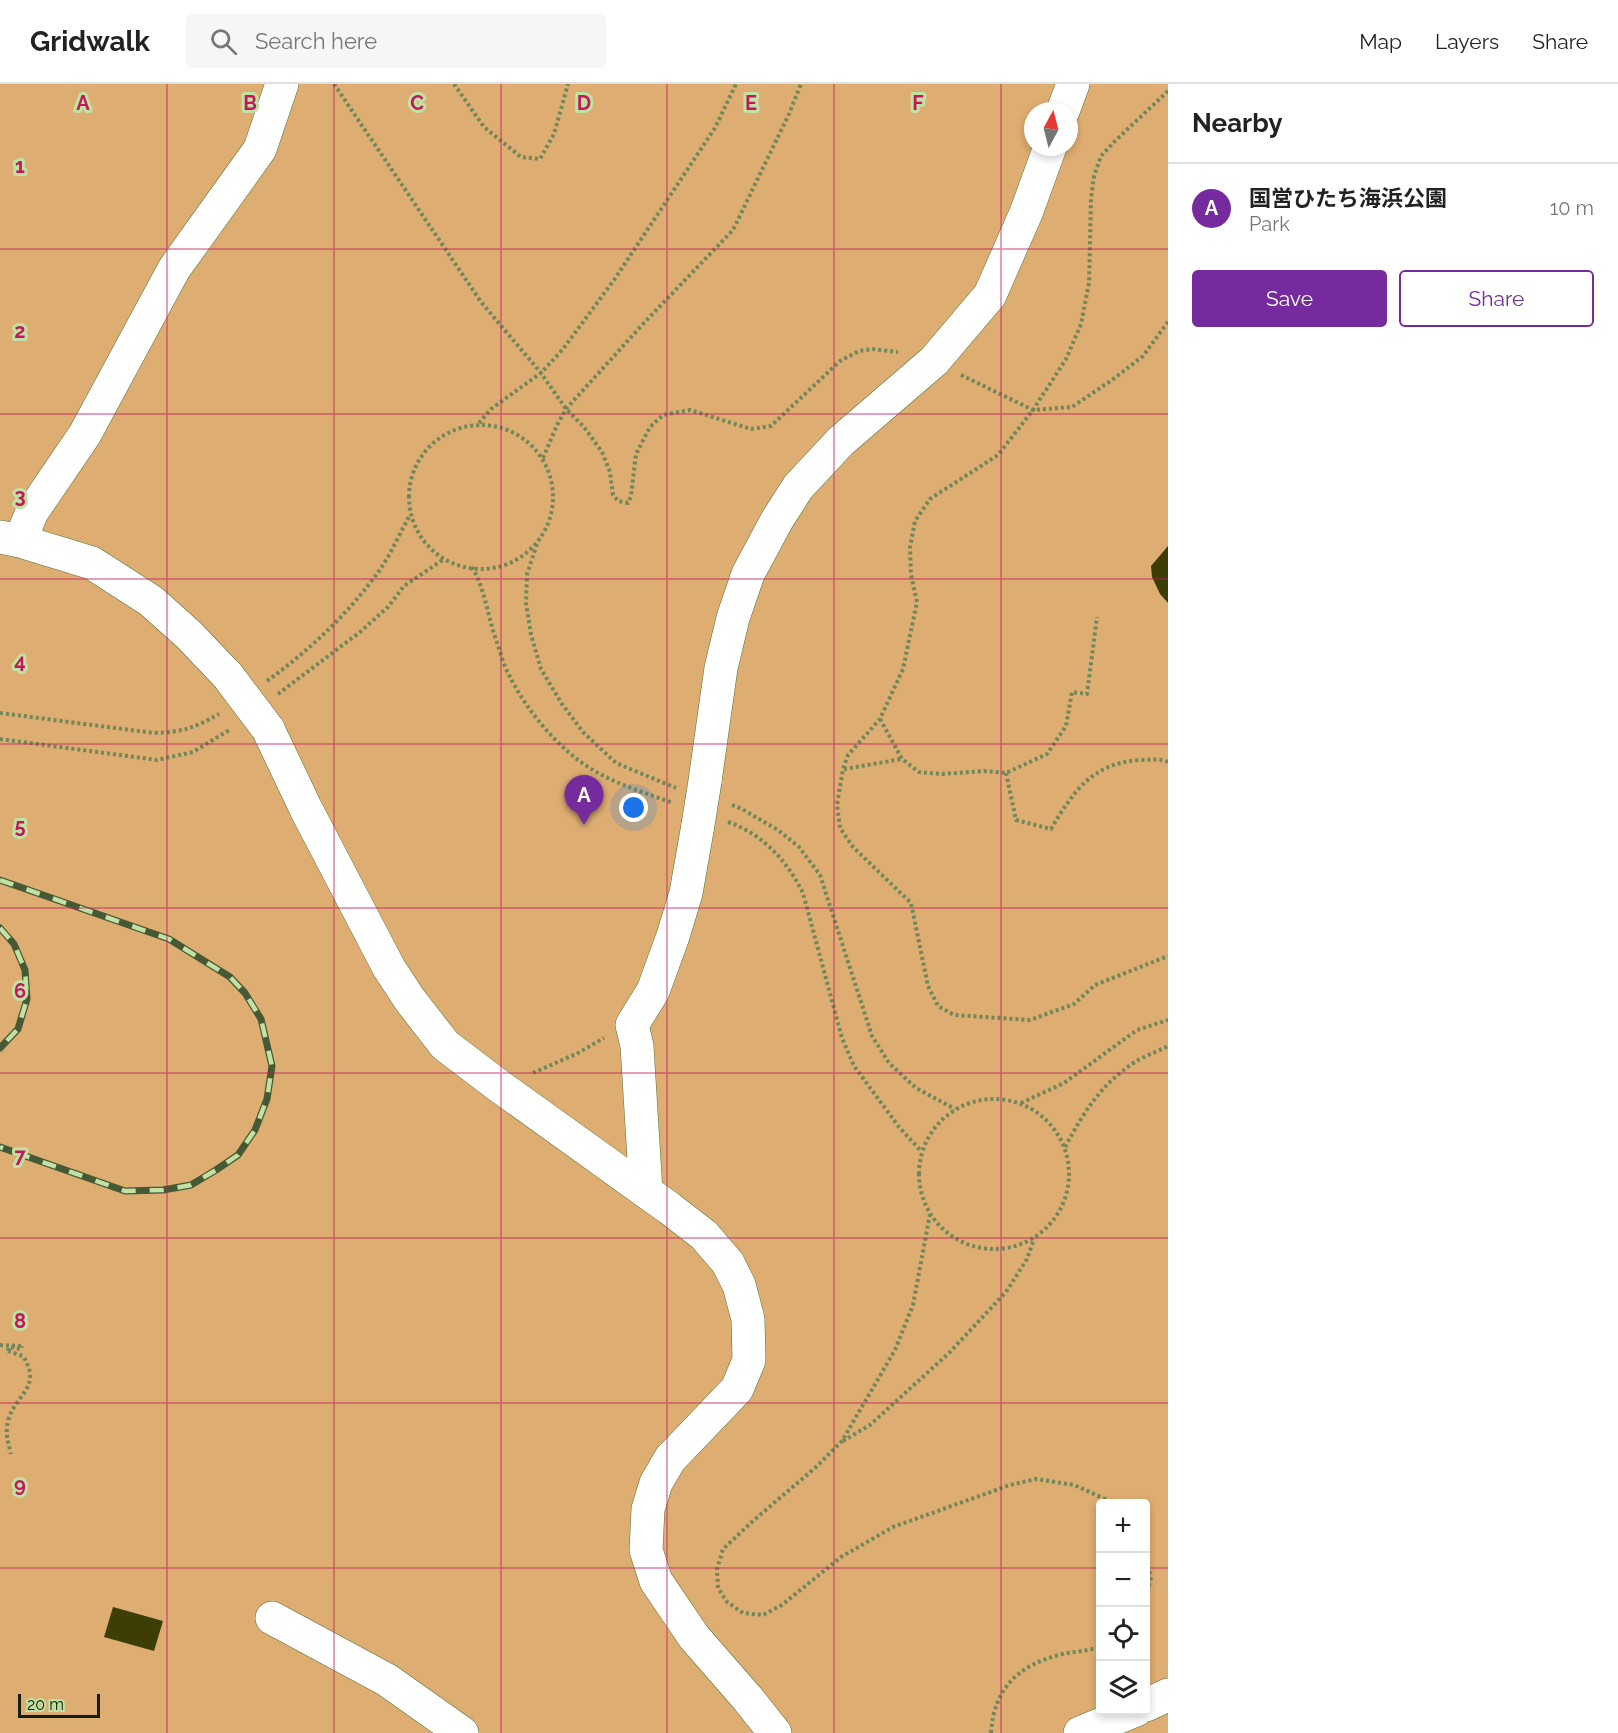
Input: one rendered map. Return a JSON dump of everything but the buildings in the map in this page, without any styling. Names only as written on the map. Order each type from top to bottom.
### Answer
[{"type":"street","points":[[282,84],[260,148],[174,268],[85,434],[32,512],[10,539],[92,563],[151,601],[189,635],[228,676],[268,729],[306,809],[389,968],[445,1046],[704,1235],[728,1263],[739,1285],[748,1319],[749,1360],[737,1389],[670,1459],[656,1483],[648,1509],[646,1550],[656,1581],[694,1637],[775,1733]]},
{"type":"street","points":[[1066,102],[1073,84]]},
{"type":"street","points":[[645,1192],[637,1046],[632,1025],[653,991],[686,893],[722,668],[733,618],[748,574],[798,487],[841,441],[934,361],[990,295],[1026,213],[1047,156]]},
{"type":"street","points":[[272,1618],[387,1680],[462,1733]]},
{"type":"street","points":[[1080,1733],[1132,1716],[1168,1695]]},
{"type":"path","points":[[334,84],[481,302],[541,373],[566,409],[584,427],[602,452],[610,472],[613,495],[618,501],[628,503],[631,496],[636,454],[650,427],[663,415],[690,410],[751,429],[771,426],[840,361],[860,351],[872,349],[909,354],[934,361],[1033,410],[1072,407],[1143,356],[1168,322]]},
{"type":"path","points":[[454,84],[484,127],[521,157],[540,159],[554,134],[568,84]]},
{"type":"path","points":[[478,424],[491,409],[541,373],[563,350],[620,271],[715,128],[736,84]]},
{"type":"path","points":[[543,458],[566,409],[642,324],[733,230],[801,84]]},
{"type":"path","points":[[1168,91],[1101,156],[1094,176],[1091,200],[1089,283],[1081,324],[1066,359],[1033,410],[998,454],[930,499],[915,521],[910,547],[911,575],[917,602],[903,669],[880,719],[848,755],[843,769],[837,806],[840,828],[853,847],[911,903],[928,986],[938,1006],[954,1015],[1030,1020],[1074,1004],[1095,985],[1168,956]]},
{"type":"path","points":[[478,424],[503,427],[525,439],[543,458],[552,479],[554,502],[548,524],[537,544],[519,559],[497,568],[464,567],[452,564],[432,552],[418,534],[409,510],[408,485],[416,461],[432,442],[454,429],[478,424]]},
{"type":"path","points":[[880,719],[902,759],[919,772],[932,774],[984,771],[1006,773],[1047,754],[1066,726],[1072,692],[1087,694],[1097,617]]},
{"type":"path","points":[[843,769],[902,759]]},
{"type":"path","points":[[1006,773],[1016,820],[1051,829],[1070,798],[1088,779],[1103,770],[1135,760],[1161,759],[1168,762]]},
{"type":"path","points":[[1020,1104],[1064,1083],[1137,1030],[1168,1020]]},
{"type":"path","points":[[499,1086],[578,1053],[632,1025]]},
{"type":"path","points":[[1065,1147],[1082,1116],[1103,1088],[1136,1062],[1168,1046]]},
{"type":"path","points":[[980,1100],[1004,1100],[1020,1104],[1043,1117],[1056,1131],[1065,1147],[1070,1173],[1066,1199],[1053,1222],[1034,1239],[1012,1248],[988,1250],[966,1244],[945,1232],[930,1214],[921,1194],[919,1172],[921,1151],[936,1126],[955,1110],[980,1100]]},
{"type":"path","points":[[930,1214],[913,1305],[895,1350],[842,1441],[815,1468],[723,1548],[717,1569],[718,1587],[727,1602],[743,1613],[763,1615],[782,1605],[841,1557],[893,1527],[1010,1485],[1036,1479],[1074,1485],[1106,1499]]},
{"type":"path","points":[[842,1441],[870,1425],[957,1344],[1006,1292],[1027,1259],[1034,1239]]},
{"type":"path","points":[[0,1345],[22,1346],[21,1349],[9,1347],[8,1351],[21,1354],[26,1360],[31,1376],[28,1388],[15,1406],[8,1422],[6,1436],[11,1454]]},
{"type":"path","points":[[991,1733],[995,1706],[1011,1679],[1036,1662],[1061,1654],[1096,1648]]},
{"type":"shaded area","points":[[0,84],[1168,84],[1168,1733],[0,1733]]},
{"type":"railway","points":[[0,880],[169,939],[230,977],[245,993],[261,1019],[272,1066],[267,1099],[255,1130],[238,1155],[191,1185],[163,1190],[125,1191],[0,1147]]},
{"type":"railway","points":[[0,928],[14,944],[25,970],[27,999],[18,1029],[0,1048]]},
{"type":"place","name":"国営ひたち海浜公園","points":[[584,825]]}]
